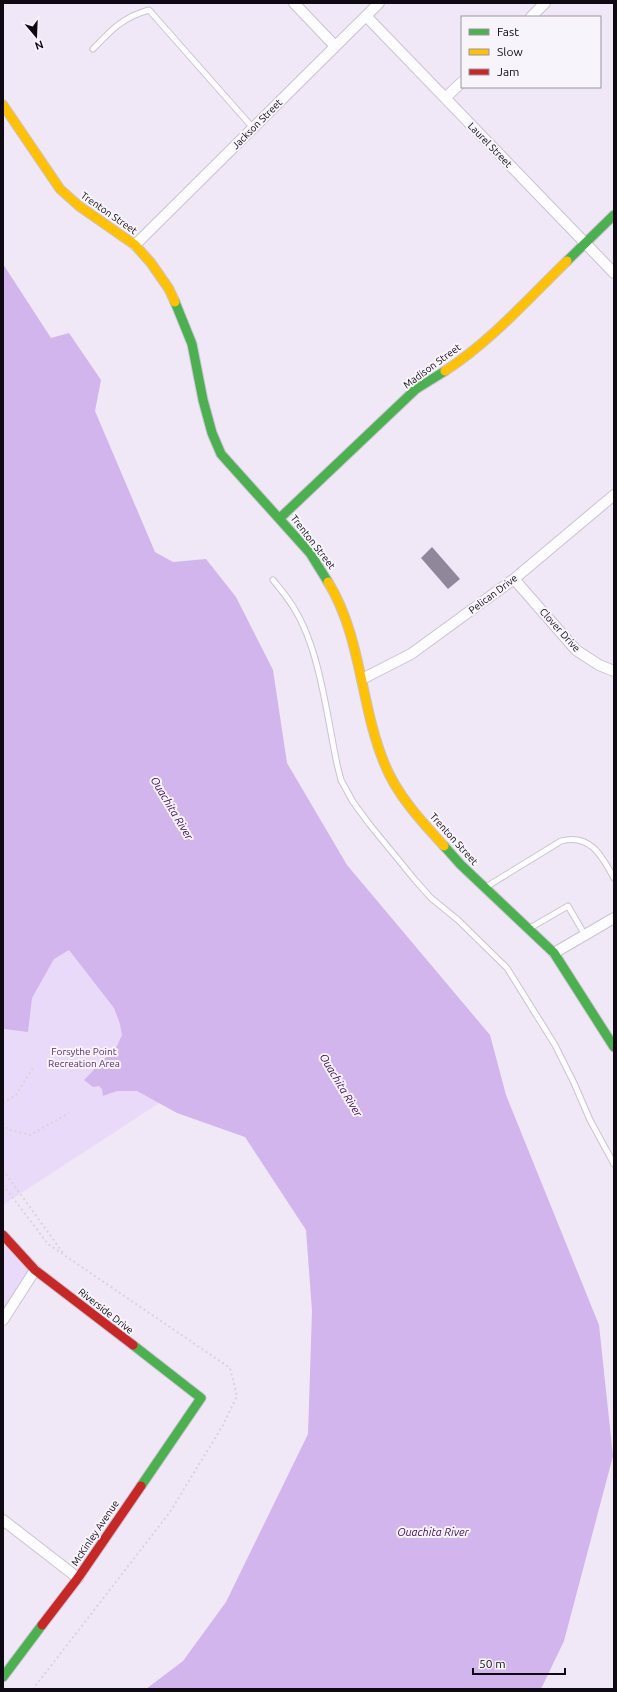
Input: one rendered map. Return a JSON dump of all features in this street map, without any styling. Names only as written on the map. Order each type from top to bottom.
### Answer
[{"type":"street","points":[[294,3],[335,46]]},
{"type":"street","name":"Jackson Street","points":[[135,245],[379,3]]},
{"type":"street","points":[[531,16],[545,3]]},
{"type":"street","name":"Laurel Street","points":[[366,16],[614,273]]},
{"type":"street","points":[[445,98],[461,83]]},
{"type":"street","name":"Trenton Street","points":[[3,105],[44,168],[60,189],[79,206],[135,245],[151,263],[169,289],[181,313],[192,344],[203,400],[212,433],[221,454],[310,553],[337,596],[346,617],[375,738],[385,766],[401,794],[430,831],[461,865],[554,953],[614,1047]]},
{"type":"street","name":"Madison Street","points":[[280,518],[416,389],[461,360],[494,332],[614,215]]},
{"type":"street","name":"Pelican Drive","points":[[362,679],[411,654],[514,579],[614,495]]},
{"type":"street","name":"Clover Drive","points":[[514,579],[576,650],[599,665],[614,671]]},
{"type":"street","points":[[554,953],[614,918]]},
{"type":"street","name":"Riverside Drive","points":[[3,1235],[35,1270],[201,1398]]},
{"type":"street","points":[[3,1320],[35,1270]]},
{"type":"street","name":"McKinley Avenue","points":[[3,1677],[78,1578],[201,1398]]},
{"type":"street","points":[[3,1520],[78,1578]]},
{"type":"lane","points":[[93,49],[112,30],[134,14],[149,10],[253,128]]},
{"type":"lane","points":[[273,580],[296,610],[308,638],[320,684],[336,764],[341,780],[353,802],[370,825],[431,898],[458,920],[507,968],[544,1026],[574,1084],[590,1120],[614,1164]]},
{"type":"lane","points":[[485,888],[561,842],[571,839],[584,842],[596,849],[614,878]]},
{"type":"lane","points":[[528,929],[568,906],[585,935]]},
{"type":"path","points":[[3,1103],[16,1095],[34,1066]]},
{"type":"path","points":[[3,1123],[8,1129],[30,1135],[69,1113]]},
{"type":"path","points":[[3,1170],[65,1256]]},
{"type":"path","points":[[3,1185],[48,1244],[230,1368],[237,1396],[223,1425],[170,1512],[33,1689]]},
{"type":"green space","name":"Forsythe Point Recreation Area","points":[[3,794],[196,1079],[3,1205]]},
{"type":"green space","points":[[3,1229],[35,1270],[3,1320]]},
{"type":"water","name":"Ouachita River","points":[[3,264],[51,338],[69,333],[101,380],[95,411],[155,552],[173,562],[206,559],[236,597],[273,670],[287,763],[347,865],[490,1035],[506,1095],[599,1325],[613,1456],[564,1641],[541,1689],[146,1689],[183,1661],[226,1602],[308,1434],[312,1311],[306,1230],[245,1137],[177,1113],[137,1091],[117,1091],[103,1096],[102,1089],[99,1086],[93,1087],[84,1080],[117,1046],[122,1035],[120,1024],[114,1008],[69,950],[54,959],[32,998],[28,1032],[3,1028]]},
{"type":"building","points":[[432,547],[460,579],[448,589],[421,558]]},
{"type":"traffic: fast","points":[[567,261],[614,215]]},
{"type":"traffic: fast","points":[[175,302],[192,344],[203,400],[212,433],[221,454],[310,553],[328,582]]},
{"type":"traffic: fast","points":[[280,518],[416,389],[445,371]]},
{"type":"traffic: fast","points":[[444,846],[461,865],[554,953],[614,1047]]},
{"type":"traffic: fast","points":[[133,1345],[201,1398],[141,1486]]},
{"type":"traffic: fast","points":[[3,1677],[42,1625]]},
{"type":"traffic: slow","points":[[3,105],[60,189],[79,206],[135,245],[151,263],[169,289],[175,302]]},
{"type":"traffic: slow","points":[[445,371],[494,333],[567,261]]},
{"type":"traffic: slow","points":[[328,582],[339,603],[348,626],[370,719],[385,765],[403,797],[419,818],[444,846]]},
{"type":"traffic: jam","points":[[3,1235],[35,1270],[133,1345]]},
{"type":"traffic: jam","points":[[42,1625],[78,1578],[141,1486]]}]
